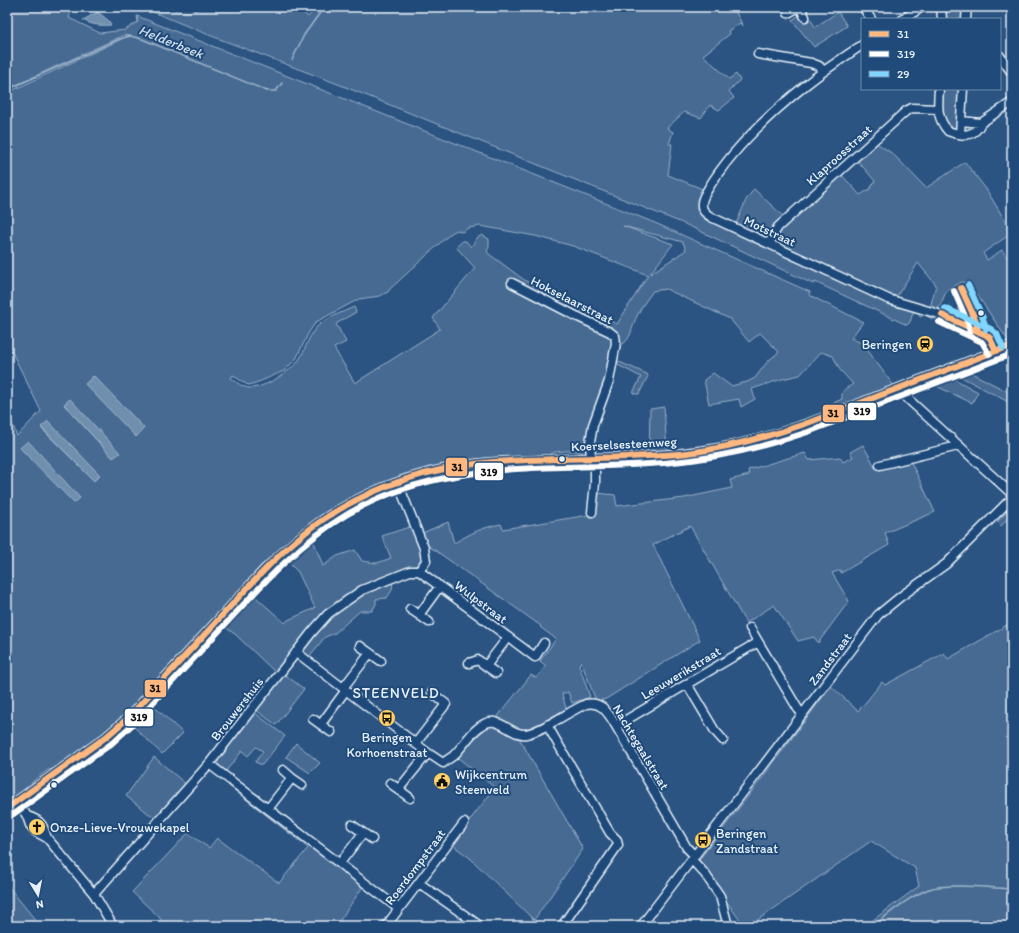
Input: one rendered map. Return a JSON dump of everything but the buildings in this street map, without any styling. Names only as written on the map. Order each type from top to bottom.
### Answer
[{"type":"street","points":[[788,13],[800,7],[805,17]]},
{"type":"street","points":[[863,7],[870,18]]},
{"type":"street","points":[[905,18],[922,7]]},
{"type":"street","points":[[941,7],[942,18]]},
{"type":"street","points":[[966,18],[967,7]]},
{"type":"street","name":"Motstraat","points":[[861,46],[824,71],[786,102],[742,145],[715,177],[702,202],[702,209],[704,213],[888,299],[942,315],[966,325],[990,338],[996,351]]},
{"type":"street","points":[[758,54],[811,64],[818,66],[824,71]]},
{"type":"street","points":[[1001,57],[1012,73]]},
{"type":"street","points":[[939,90],[939,117],[945,128],[948,131],[966,135],[973,133],[978,129],[981,123],[1012,102]]},
{"type":"street","points":[[960,134],[963,90]]},
{"type":"street","name":"Klaproosstraat","points":[[770,244],[778,227],[906,111],[912,108],[938,109]]},
{"type":"street","points":[[961,121],[981,123]]},
{"type":"street","name":"Hokselaarstraat","points":[[512,283],[610,332],[615,336],[616,342],[609,381],[593,425],[590,442],[593,458]]},
{"type":"street","name":"Koerselsesteenweg","points":[[7,808],[106,737],[128,718],[265,569],[305,533],[354,502],[428,472],[476,464],[673,455],[739,444],[797,428],[1012,345]]},
{"type":"street","points":[[897,389],[1012,494]]},
{"type":"street","points":[[880,465],[958,446]]},
{"type":"street","points":[[592,512],[595,483],[593,458]]},
{"type":"street","points":[[398,483],[424,548],[426,561],[419,571]]},
{"type":"street","name":"Zandstraat","points":[[641,926],[878,615],[946,564],[1012,498]]},
{"type":"street","name":"Brouwershuis","points":[[94,894],[209,764],[296,652],[328,614],[362,590],[410,571],[419,571]]},
{"type":"street","name":"Wulpstraat","points":[[419,571],[535,657],[544,643]]},
{"type":"street","name":"Wulpstraat","points":[[418,614],[440,586]]},
{"type":"street","points":[[410,609],[429,622]]},
{"type":"street","points":[[750,628],[798,709],[803,714]]},
{"type":"street","name":"Wulpstraat","points":[[486,666],[508,638]]},
{"type":"street","name":"Leeuwerikstraat","points":[[616,726],[758,642]]},
{"type":"street","points":[[360,646],[382,662]]},
{"type":"street","points":[[296,652],[428,753],[398,790]]},
{"type":"street","points":[[321,724],[370,654]]},
{"type":"street","points":[[469,663],[478,660],[496,673]]},
{"type":"street","points":[[687,684],[722,740]]},
{"type":"street","points":[[416,743],[446,704],[432,692]]},
{"type":"street","name":"Nachtegaalstraat","points":[[428,753],[443,763],[453,756],[476,730],[485,724],[498,723],[515,733],[520,734],[533,732],[581,706],[596,703],[604,708],[616,726],[694,858]]},
{"type":"street","points":[[313,719],[331,732]]},
{"type":"street","points":[[547,725],[610,833],[617,840],[618,846],[562,926]]},
{"type":"street","points":[[209,764],[399,909]]},
{"type":"street","points":[[283,770],[302,785]]},
{"type":"street","points":[[268,809],[292,778]]},
{"type":"street","points":[[390,783],[410,798]]},
{"type":"street","points":[[17,801],[28,816],[30,825],[36,832],[47,838],[94,894],[113,926]]},
{"type":"street","name":"Roerdompstraat","points":[[386,926],[464,823]]},
{"type":"street","points":[[352,825],[372,839]]},
{"type":"street","points":[[340,863],[363,833]]},
{"type":"street","points":[[694,858],[720,896],[728,926]]},
{"type":"street","points":[[419,883],[480,926]]},
{"type":"shaded area","points":[[7,7],[72,7],[69,18],[100,33],[125,30],[138,22],[137,16],[655,223],[810,292],[809,295],[863,322],[851,338],[863,344],[894,386],[832,411],[829,405],[842,399],[843,391],[853,384],[840,370],[833,356],[821,352],[800,375],[752,389],[755,399],[741,407],[739,399],[709,404],[704,380],[713,373],[731,386],[747,382],[755,378],[768,361],[779,352],[760,333],[749,342],[730,319],[666,289],[653,291],[644,303],[635,320],[630,335],[623,344],[619,344],[609,333],[614,343],[588,454],[575,451],[565,451],[555,452],[546,456],[485,458],[446,464],[389,481],[355,496],[340,505],[269,561],[105,734],[57,768],[48,770],[33,781],[26,791],[7,803],[7,410],[17,436],[41,411],[7,342],[7,93],[128,36],[124,35],[7,89]],"holes":[[[480,226],[535,236],[573,246],[648,275],[617,324],[541,290],[523,279],[489,254],[487,251],[489,247],[489,239],[482,235],[477,238],[471,247],[466,241],[463,241],[456,247],[475,268],[433,318],[440,329],[355,383],[334,348],[346,342],[336,324],[356,312],[354,307],[319,325],[310,337],[299,360],[295,365],[277,378],[263,385],[250,388],[242,386],[231,378],[233,375],[249,385],[284,371],[296,359],[309,332],[316,322],[359,299],[380,296],[388,292],[451,233],[457,230],[462,232],[468,228]],[[623,226],[683,242],[686,250],[650,274],[673,244]],[[93,376],[144,428],[136,436],[86,384]],[[64,405],[119,453],[113,458]],[[41,428],[100,475],[94,481]]]},
{"type":"shaded area","points":[[141,7],[167,7],[177,11],[189,12],[206,7],[297,7],[308,17],[317,7],[733,7],[743,26],[740,23],[728,31],[730,34],[703,55],[729,79],[736,74],[740,80],[729,91],[734,98],[719,110],[710,105],[701,118],[684,112],[667,128],[673,132],[669,144],[672,144],[668,175],[705,190],[700,209],[914,310],[910,322],[907,325],[815,282],[813,284],[687,225],[338,84],[209,35]]},
{"type":"shaded area","points":[[945,7],[964,7],[964,18],[944,18]]},
{"type":"shaded area","points":[[98,12],[109,21],[111,25],[96,25],[83,20]]},
{"type":"shaded area","points":[[838,12],[847,26],[814,47],[792,20],[800,15],[802,20],[809,16],[815,27]]},
{"type":"shaded area","points":[[941,90],[961,90],[958,127],[953,130],[942,120]]},
{"type":"shaded area","points":[[875,142],[893,154],[926,188],[965,162],[986,189],[1012,232],[983,253],[987,260],[1002,250],[1012,265],[1012,292],[1008,295],[1012,303],[1012,341],[1009,342],[969,283],[962,282],[947,290],[938,310],[930,308],[936,285],[918,263],[895,299],[780,244],[777,241],[779,231],[840,173],[860,195],[870,189],[875,181],[856,159]]},
{"type":"shaded area","points":[[754,189],[784,217],[774,225],[770,232],[765,235],[752,233],[736,224],[746,200]]},
{"type":"shaded area","points":[[920,312],[953,323],[950,323],[948,327],[923,314],[921,317],[919,316]]},
{"type":"shaded area","points":[[615,360],[647,374],[648,376],[639,394],[633,393],[641,377],[614,363]]},
{"type":"shaded area","points":[[964,369],[1012,394],[1012,404],[954,373]]},
{"type":"shaded area","points":[[94,376],[144,428],[136,437],[85,384]]},
{"type":"shaded area","points":[[949,376],[978,392],[972,403],[932,384]]},
{"type":"shaded area","points":[[70,399],[120,453],[113,458],[64,404]]},
{"type":"shaded area","points":[[664,407],[667,452],[649,453],[650,409]]},
{"type":"shaded area","points":[[48,421],[100,475],[94,481],[41,427]]},
{"type":"shaded area","points":[[28,441],[80,498],[74,503],[20,448]]},
{"type":"shaded area","points":[[863,445],[875,468],[910,460],[935,512],[885,533],[889,545],[841,573],[841,570],[832,573],[849,601],[818,643],[814,637],[798,641],[774,605],[746,623],[690,526],[653,545],[700,640],[606,699],[596,701],[581,661],[579,665],[590,697],[572,703],[568,692],[562,694],[567,712],[534,730],[522,732],[499,722],[498,716],[531,675],[536,678],[546,666],[540,661],[556,639],[540,627],[541,626],[439,553],[430,547],[425,546],[420,534],[448,522],[454,543],[476,531],[501,524],[503,529],[589,515],[595,513],[598,493],[615,495],[617,506],[684,498],[732,488],[730,480],[749,475],[748,470],[805,453],[809,460],[840,457],[843,462],[853,457],[850,452]]},
{"type":"shaded area","points":[[1012,507],[1012,514],[1001,526],[997,522]]},
{"type":"shaded area","points":[[412,526],[423,556],[421,564],[394,574],[342,599],[276,673],[236,635],[221,624],[250,592],[285,623],[288,620],[315,608],[298,572],[283,557],[311,534],[323,566],[337,556],[355,550],[362,561],[377,563],[391,558],[382,536]]},
{"type":"shaded area","points":[[393,580],[392,590],[387,598],[376,599],[376,604],[372,611],[360,611],[335,633],[325,637],[308,658],[302,654],[311,638],[338,611],[364,592]]},
{"type":"shaded area","points":[[1012,622],[1012,926],[865,926],[919,886],[915,868],[871,841],[749,926],[744,926],[698,861],[831,686],[858,711],[882,682],[885,685],[944,653],[948,659]]},
{"type":"shaded area","points":[[284,674],[304,689],[276,725],[256,710]]},
{"type":"shaded area","points":[[148,701],[183,733],[162,754],[131,724],[123,733],[120,730]]},
{"type":"shaded area","points":[[254,712],[285,736],[262,765],[255,762],[263,751],[256,747],[248,756],[242,751],[226,771],[219,765],[218,759]]},
{"type":"shaded area","points":[[493,724],[518,736],[583,849],[534,920],[470,858],[451,844],[495,788],[457,757],[479,729]]},
{"type":"shaded area","points":[[296,743],[320,763],[310,773],[286,757]]},
{"type":"shaded area","points":[[154,757],[187,785],[157,820],[126,796]]},
{"type":"shaded area","points":[[231,784],[364,885],[336,926],[166,926],[158,916],[132,892],[188,833],[209,848],[217,838],[279,883],[308,848],[229,786]]},
{"type":"shaded area","points":[[7,885],[33,917],[38,926],[7,926]]},
{"type":"waterway","name":"Helderbeek","points":[[292,60],[304,35],[324,7]]},
{"type":"waterway","name":"Helderbeek","points":[[7,90],[119,39],[130,36],[142,39],[267,91],[276,91],[282,83]]},
{"type":"waterway","points":[[873,926],[907,901],[929,889],[947,886],[1012,889]]},
{"type":"transit line","name":"29","points":[[968,285],[983,318],[986,329]]},
{"type":"transit line","name":"31","points":[[961,288],[976,321],[978,331]]},
{"type":"transit line","name":"319","points":[[954,291],[968,323],[970,333]]},
{"type":"transit line","name":"29","points":[[945,308],[991,329],[997,334],[1003,348]]},
{"type":"transit line","name":"31","points":[[942,315],[986,335],[990,338],[996,351]]},
{"type":"transit line","name":"319","points":[[939,322],[982,342],[989,354]]},
{"type":"transit line","name":"31","points":[[7,808],[106,737],[128,718],[254,580],[284,551],[315,525],[362,497],[412,477],[466,465],[517,460],[615,458],[664,455],[703,451],[733,445],[762,438],[805,424],[1012,345]]},
{"type":"transit line","name":"319","points":[[12,815],[111,744],[133,724],[257,590],[299,549],[346,515],[384,496],[422,483],[461,475],[501,470],[664,463],[701,459],[737,452],[808,432],[1012,354]]},
{"type":"place","name":"Beringen","points":[[925,344]]},
{"type":"place","name":"Beringen Korhoenstraat","points":[[387,718]]},
{"type":"place","name":"Wijkcentrum Steenveld","points":[[442,781]]},
{"type":"place","name":"Onze-Lieve-Vrouwekapel","points":[[37,827]]},
{"type":"place","name":"Beringen Zandstraat","points":[[703,840]]},
{"type":"district","name":"STEENVELD","points":[[396,693]]}]
